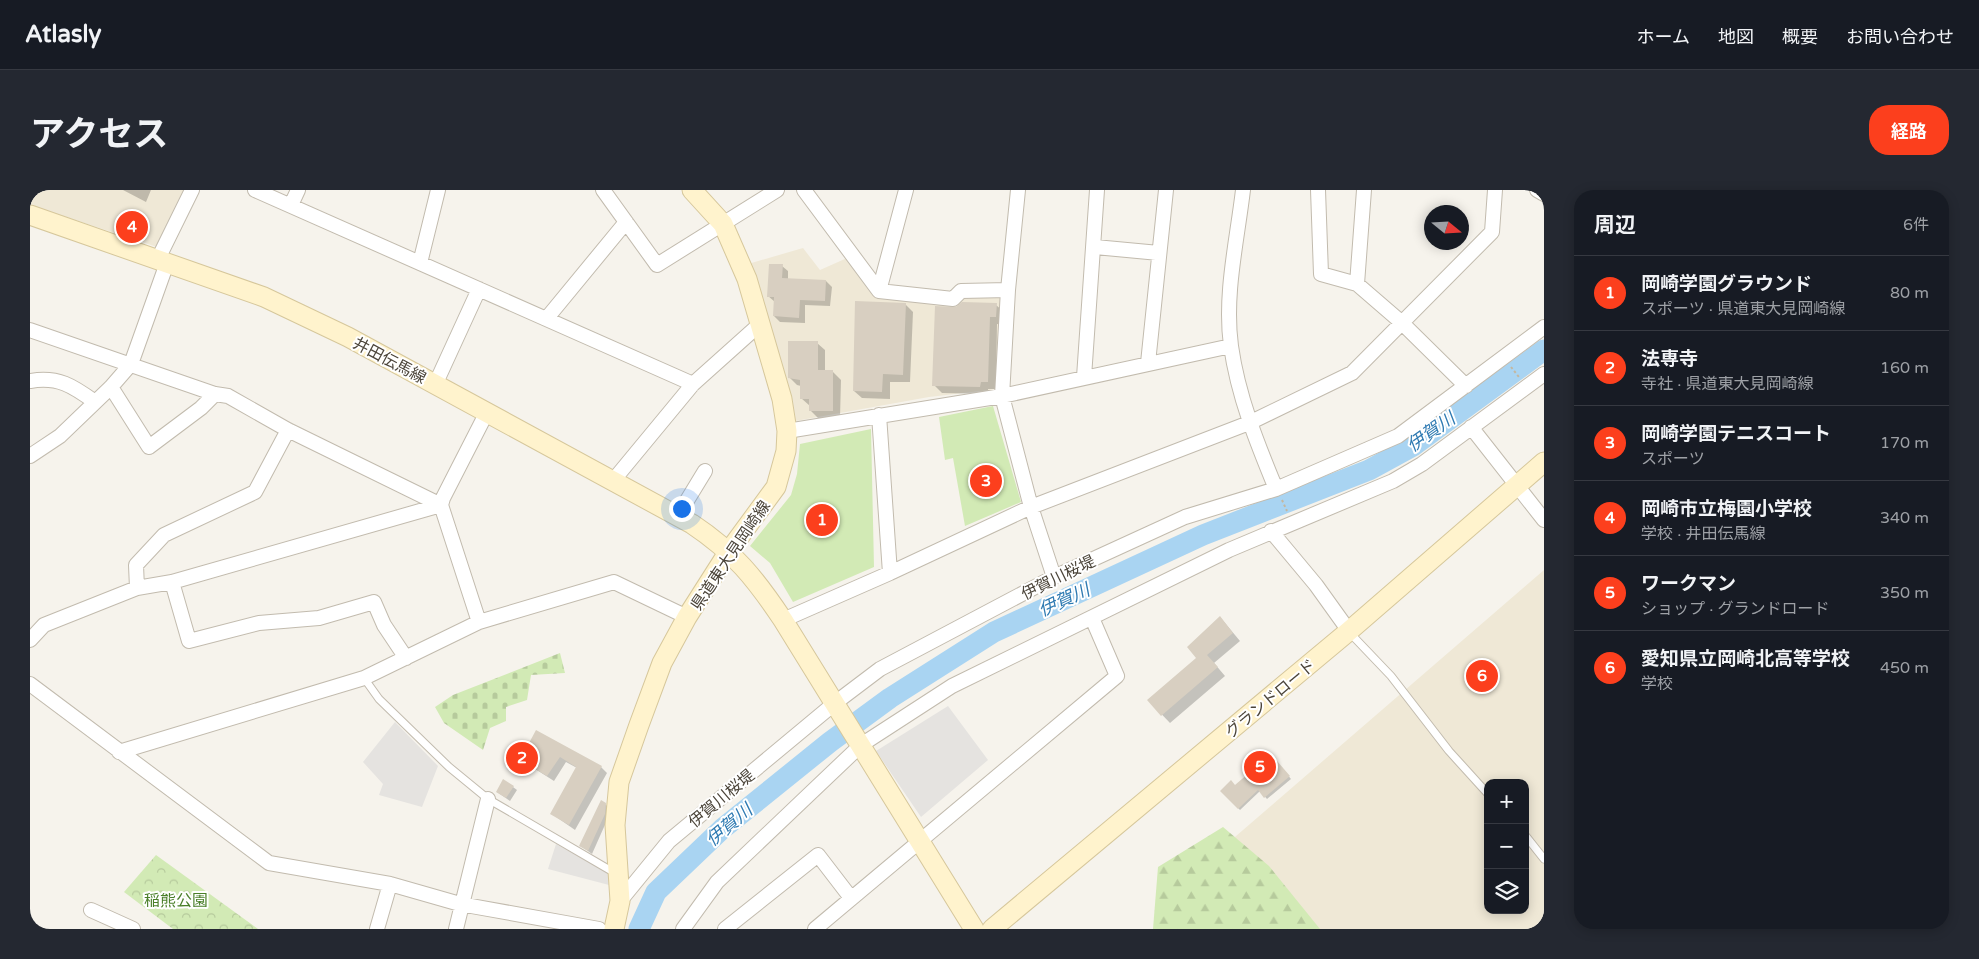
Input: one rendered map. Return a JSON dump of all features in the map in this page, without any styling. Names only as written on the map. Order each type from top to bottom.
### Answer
[{"type":"street","points":[[30,456],[60,436],[111,387],[131,364],[162,261],[192,190]]},
{"type":"street","points":[[255,190],[693,384]]},
{"type":"street","points":[[291,205],[298,190]]},
{"type":"street","points":[[420,263],[438,190]]},
{"type":"street","points":[[602,190],[657,265],[777,190]]},
{"type":"street","name":"県道東大見岡崎線","points":[[614,929],[620,901],[615,825],[619,782],[662,663],[687,617],[729,551],[776,487],[786,451],[787,431],[782,399],[747,279],[723,224],[692,190]]},
{"type":"street","points":[[804,190],[879,291],[953,299],[961,291],[1008,290]]},
{"type":"street","points":[[879,291],[906,190]]},
{"type":"street","points":[[1018,190],[1008,290],[1002,396],[1031,507],[1054,577]]},
{"type":"street","points":[[1084,377],[1095,247],[1097,190]]},
{"type":"street","points":[[1148,363],[1166,190]]},
{"type":"street","points":[[1243,190],[1231,290],[1231,346],[1249,422],[1276,489]]},
{"type":"street","points":[[1318,190],[1320,274],[1357,284],[1402,322],[1466,386]]},
{"type":"street","points":[[1357,284],[1364,190]]},
{"type":"street","points":[[783,620],[890,573],[1031,507],[1249,422],[1352,373],[1492,232],[1496,190]]},
{"type":"street","points":[[1536,190],[1544,194]]},
{"type":"street","name":"井田伝馬線","points":[[30,215],[264,297],[348,337],[678,517],[729,551],[754,578],[783,620],[974,929]]},
{"type":"street","points":[[547,318],[626,222]]},
{"type":"street","points":[[1095,247],[1159,253]]},
{"type":"street","points":[[435,384],[479,289]]},
{"type":"street","points":[[612,482],[693,384],[760,324]]},
{"type":"street","name":"伊賀川桜堤","points":[[620,901],[669,841],[835,703],[880,670],[1054,577],[1186,517],[1276,489],[1398,436],[1544,327]]},
{"type":"street","points":[[31,334],[131,364],[216,394],[228,396],[288,430],[441,505]]},
{"type":"street","points":[[787,431],[1002,396],[1231,346]]},
{"type":"street","points":[[683,929],[717,882],[860,746],[952,686],[1270,531],[1294,524],[1393,481],[1422,464],[1544,374]]},
{"type":"street","points":[[30,382],[48,378],[77,389],[95,402]]},
{"type":"street","points":[[111,387],[149,447],[201,408],[216,394]]},
{"type":"street","points":[[479,622],[441,505],[487,412]]},
{"type":"street","points":[[879,415],[890,573]]},
{"type":"street","points":[[1471,427],[1544,520]]},
{"type":"street","points":[[137,588],[136,565],[164,535],[255,492],[288,430]]},
{"type":"street","name":"グランドロード","points":[[992,929],[1349,631],[1544,462]]},
{"type":"street","points":[[678,517],[705,471]]},
{"type":"street","points":[[30,640],[44,625],[137,588],[172,582],[441,505]]},
{"type":"street","points":[[1270,531],[1316,585],[1349,631]]},
{"type":"street","points":[[172,582],[189,641],[259,623],[319,618],[374,602],[384,625],[406,658]]},
{"type":"street","points":[[119,752],[364,678],[479,622],[614,582],[687,617]]},
{"type":"street","points":[[815,929],[1117,676],[1092,618]]},
{"type":"street","points":[[30,684],[269,863],[390,884],[460,904],[599,929]]},
{"type":"street","points":[[456,929],[460,904],[488,799]]},
{"type":"street","points":[[725,929],[818,855],[851,898]]},
{"type":"street","points":[[377,929],[390,884]]},
{"type":"street","points":[[91,910],[133,929]]},
{"type":"lane","points":[[1349,631],[1391,676],[1449,751],[1484,790]]},
{"type":"lane","points":[[364,678],[379,698],[449,767],[488,799],[618,875]]},
{"type":"lane","points":[[1529,841],[1544,860]]},
{"type":"path","points":[[1504,358],[1526,387]]},
{"type":"path","points":[[1276,489],[1294,524]]},
{"type":"shaded area","points":[[30,190],[187,190],[160,248],[30,205]]},
{"type":"shaded area","points":[[803,248],[820,270],[847,258],[871,282],[959,295],[1005,294],[998,389],[929,397],[790,422],[748,264]]},
{"type":"shaded area","points":[[1544,570],[1544,929],[1295,929],[1221,849]]},
{"type":"shaded area","points":[[948,706],[988,760],[921,817],[876,751]]},
{"type":"shaded area","points":[[395,722],[438,766],[422,807],[379,795],[383,784],[363,762]]},
{"type":"shaded area","points":[[556,844],[608,872],[609,885],[548,869]]},
{"type":"green space","points":[[993,406],[1021,502],[965,526],[953,458],[945,460],[939,417]]},
{"type":"green space","points":[[871,429],[874,567],[793,602],[770,563],[750,546],[791,495],[797,474],[800,444]]},
{"type":"green space","points":[[560,653],[565,673],[531,675],[527,700],[506,707],[506,721],[490,728],[483,750],[444,723],[435,707],[453,695]]},
{"type":"green space","points":[[1223,827],[1269,866],[1320,929],[1153,929],[1158,867]]},
{"type":"green space","name":"稲熊公園","points":[[156,855],[258,929],[173,929],[124,892]]},
{"type":"building","points":[[769,264],[783,264],[782,278],[826,280],[825,301],[800,300],[799,318],[773,316],[774,297],[767,297]]},
{"type":"building","points":[[855,301],[906,303],[903,375],[883,374],[882,392],[853,391]]},
{"type":"building","points":[[962,302],[997,303],[996,317],[990,317],[988,382],[981,382],[980,387],[932,386],[935,306],[956,307]]},
{"type":"building","points":[[788,341],[818,341],[818,370],[833,370],[833,411],[809,411],[809,399],[800,399],[800,380],[788,378]]},
{"type":"building","points":[[1220,616],[1233,633],[1207,655],[1218,667],[1161,716],[1147,700],[1196,658],[1187,647]]},
{"type":"building","points":[[536,730],[602,766],[569,825],[550,814],[576,767],[560,757],[547,776],[520,760]]},
{"type":"building","points":[[1271,754],[1290,776],[1264,798],[1258,790],[1238,809],[1220,791],[1231,780],[1235,785]]},
{"type":"building","points":[[503,779],[514,786],[506,798],[496,792]]},
{"type":"building","points":[[601,800],[606,803],[605,814],[588,851],[579,846]]},
{"type":"waterway","name":"伊賀川","points":[[639,929],[656,892],[722,829],[830,742],[890,698],[994,632],[1203,535],[1369,470],[1413,446],[1544,350]]},
{"type":"place","name":"岡崎市立梅園小学校","points":[[132,227]]},
{"type":"place","name":"岡崎学園テニスコート","points":[[986,481]]},
{"type":"place","name":"岡崎学園グラウンド","points":[[822,520]]},
{"type":"place","name":"愛知県立岡崎北高等学校","points":[[1482,676]]},
{"type":"place","name":"法専寺","points":[[522,758]]},
{"type":"place","name":"ワークマン","points":[[1260,767]]}]
